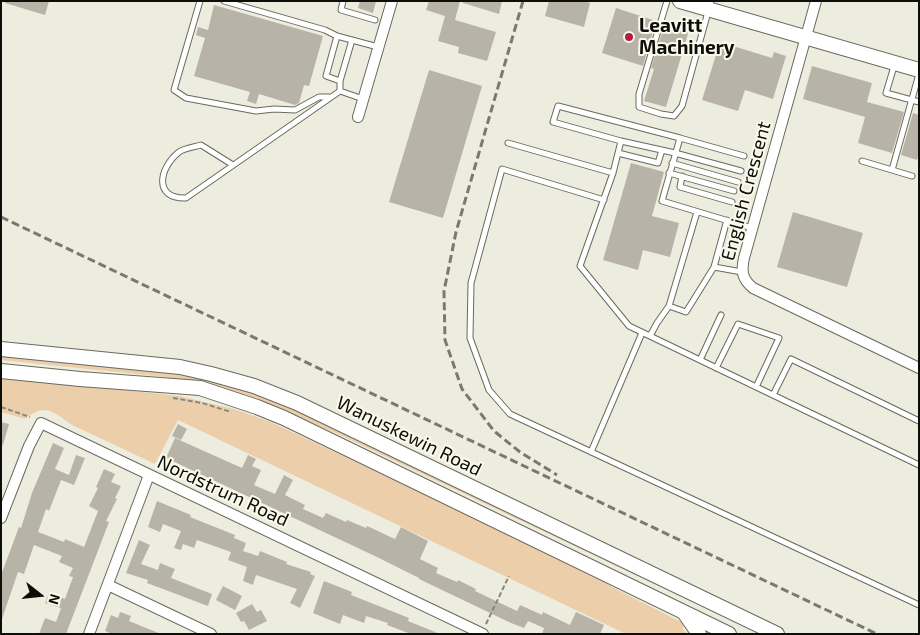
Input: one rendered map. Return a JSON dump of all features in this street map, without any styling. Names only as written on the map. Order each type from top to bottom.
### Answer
[{"type":"main road","points":[[680,1],[709,6],[806,38],[919,70]]},
{"type":"main road","name":"Wanuskewin Road","points":[[1,349],[180,367],[254,386],[297,403],[777,634]]},
{"type":"main road","name":"Wanuskewin Road","points":[[1,371],[80,380],[200,388],[257,407],[284,418],[725,633]]},
{"type":"main road","points":[[725,633],[730,610]]},
{"type":"main road","points":[[683,612],[699,634]]},
{"type":"street","points":[[358,117],[392,1]]},
{"type":"street","name":"English Crescent","points":[[816,1],[752,228],[742,272],[747,283],[753,288],[919,368]]},
{"type":"street","name":"Nordstrum Road","points":[[1,518],[29,446],[41,423],[470,631],[483,634]]},
{"type":"street","points":[[89,634],[150,475]]},
{"type":"street","points":[[108,585],[211,634]]},
{"type":"lane","points":[[200,1],[174,90],[186,98],[256,111],[274,109],[295,110],[319,97],[330,97]]},
{"type":"lane","points":[[224,1],[325,30],[337,36],[378,48]]},
{"type":"lane","points":[[344,1],[341,10],[375,20]]},
{"type":"lane","points":[[667,1],[639,94],[640,107],[660,114],[674,116],[682,106],[709,6]]},
{"type":"lane","points":[[337,36],[326,76],[340,81]]},
{"type":"lane","points":[[340,91],[340,81],[352,40]]},
{"type":"lane","points":[[895,63],[886,93],[919,102]]},
{"type":"lane","points":[[892,170],[919,74]]},
{"type":"lane","points":[[233,165],[201,145],[180,151],[167,164],[161,177],[162,185],[170,195],[186,198],[340,91]]},
{"type":"lane","points":[[340,91],[363,99]]},
{"type":"lane","points":[[741,171],[553,122],[558,106],[744,156]]},
{"type":"lane","points":[[680,138],[662,201],[752,228]]},
{"type":"lane","points":[[621,141],[613,173],[580,266],[629,326],[919,465]]},
{"type":"lane","points":[[508,143],[613,173]]},
{"type":"lane","points":[[618,153],[658,163],[662,150]]},
{"type":"lane","points":[[862,162],[912,176]]},
{"type":"lane","points":[[672,163],[738,182]]},
{"type":"lane","points":[[604,200],[502,169],[471,283],[470,338],[489,390],[510,414],[919,606]]},
{"type":"lane","points":[[669,172],[734,191]]},
{"type":"lane","points":[[682,176],[680,187],[732,202]]},
{"type":"lane","points":[[650,336],[669,306],[697,212]]},
{"type":"lane","points":[[669,306],[686,312],[714,267],[727,220]]},
{"type":"lane","points":[[714,267],[742,272]]},
{"type":"lane","points":[[700,360],[721,315]]},
{"type":"lane","points":[[716,368],[738,324],[780,338],[756,387]]},
{"type":"lane","points":[[591,452],[642,333]]},
{"type":"lane","points":[[773,395],[792,359],[919,421]]},
{"type":"path","points":[[167,398],[202,403],[233,412]]},
{"type":"path","points":[[1,407],[30,417]]},
{"type":"path","points":[[483,634],[486,623],[509,576]]},
{"type":"shaded area","points":[[1,356],[169,373],[242,390],[291,408],[698,602],[703,607],[338,434],[262,401],[220,388],[165,377],[1,360]]},
{"type":"shaded area","points":[[1,377],[179,396],[234,409],[271,422],[594,574],[612,587],[683,623],[683,630],[689,634],[626,634],[178,420],[155,464],[72,425],[50,411],[38,411],[25,419],[1,412]]},
{"type":"building","points":[[5,1],[49,1],[45,15],[5,3]]},
{"type":"building","points":[[360,1],[376,1],[373,13],[358,8]]},
{"type":"building","points":[[429,1],[460,1],[455,20],[496,32],[487,61],[458,53],[459,47],[438,41],[445,16],[426,10]]},
{"type":"building","points":[[463,1],[502,1],[499,14],[463,3]]},
{"type":"building","points":[[549,1],[583,1],[590,3],[584,27],[545,16]]},
{"type":"building","points":[[214,5],[323,36],[309,86],[304,85],[299,103],[295,105],[259,94],[256,104],[247,101],[250,92],[194,76],[205,38],[196,35],[198,27],[208,30]]},
{"type":"building","name":"Leavitt Machinery","points":[[616,8],[656,21],[643,66],[602,53]]},
{"type":"building","points":[[668,20],[690,27],[666,107],[644,101],[654,69],[651,68],[665,23]]},
{"type":"building","points":[[720,42],[772,58],[774,52],[786,56],[773,99],[745,90],[738,111],[702,100]]},
{"type":"building","points":[[812,66],[872,83],[867,102],[904,112],[892,153],[858,143],[865,117],[803,99]]},
{"type":"building","points":[[429,70],[482,86],[443,218],[389,202]]},
{"type":"building","points":[[913,113],[919,115],[919,154],[917,160],[901,155]]},
{"type":"building","points":[[631,163],[664,172],[652,216],[679,223],[670,257],[643,250],[638,270],[603,260]]},
{"type":"building","points":[[793,212],[863,233],[847,287],[777,267]]},
{"type":"building","points":[[1,422],[9,424],[3,445],[1,444]]},
{"type":"building","points":[[178,424],[187,429],[181,440],[172,436]]},
{"type":"building","points":[[175,438],[242,468],[248,455],[256,459],[252,466],[261,470],[254,485],[275,494],[284,475],[293,480],[285,495],[305,505],[303,509],[323,518],[326,513],[346,522],[347,520],[366,528],[367,526],[395,539],[401,527],[428,541],[420,559],[438,568],[436,573],[457,582],[458,580],[476,589],[475,591],[517,611],[520,605],[542,615],[543,612],[570,625],[576,612],[604,625],[600,634],[542,634],[544,628],[528,621],[524,628],[511,623],[377,557],[166,458]]},
{"type":"building","points":[[53,443],[64,448],[55,469],[69,475],[76,455],[85,458],[74,485],[61,480],[49,511],[46,509],[38,532],[64,542],[65,539],[84,547],[98,511],[89,506],[98,488],[96,487],[104,469],[115,474],[111,482],[121,486],[106,521],[109,522],[66,634],[39,634],[45,618],[56,622],[61,608],[45,603],[49,593],[65,599],[73,577],[69,576],[73,568],[59,562],[62,556],[34,545],[24,574],[18,572],[2,619],[1,575]]},
{"type":"building","points":[[157,501],[235,535],[234,538],[246,543],[243,551],[258,556],[260,551],[287,562],[286,564],[311,572],[310,574],[315,576],[300,608],[290,603],[297,589],[256,575],[253,585],[243,581],[247,567],[228,560],[231,552],[197,540],[194,548],[183,544],[181,550],[174,548],[181,531],[163,524],[160,532],[148,527]]},
{"type":"building","points":[[139,540],[150,545],[141,564],[158,570],[160,563],[175,569],[171,578],[212,594],[208,606],[147,583],[148,580],[126,573]]},
{"type":"building","points":[[324,581],[352,592],[351,595],[409,618],[408,621],[440,634],[411,634],[387,625],[388,623],[366,616],[364,623],[343,615],[340,624],[313,613]]},
{"type":"building","points":[[223,586],[242,596],[235,610],[216,600]]},
{"type":"building","points":[[252,604],[257,612],[261,610],[267,621],[249,630],[236,613]]},
{"type":"building","points":[[120,612],[131,616],[129,621],[161,634],[112,634],[105,631],[111,615],[118,618]]},
{"type":"railway","points":[[523,1],[456,232],[444,291],[445,340],[462,389],[494,431],[520,452],[557,475]]},
{"type":"railway","points":[[1,217],[877,634]]},
{"type":"place","name":"Leavitt Machinery","points":[[629,37]]}]
